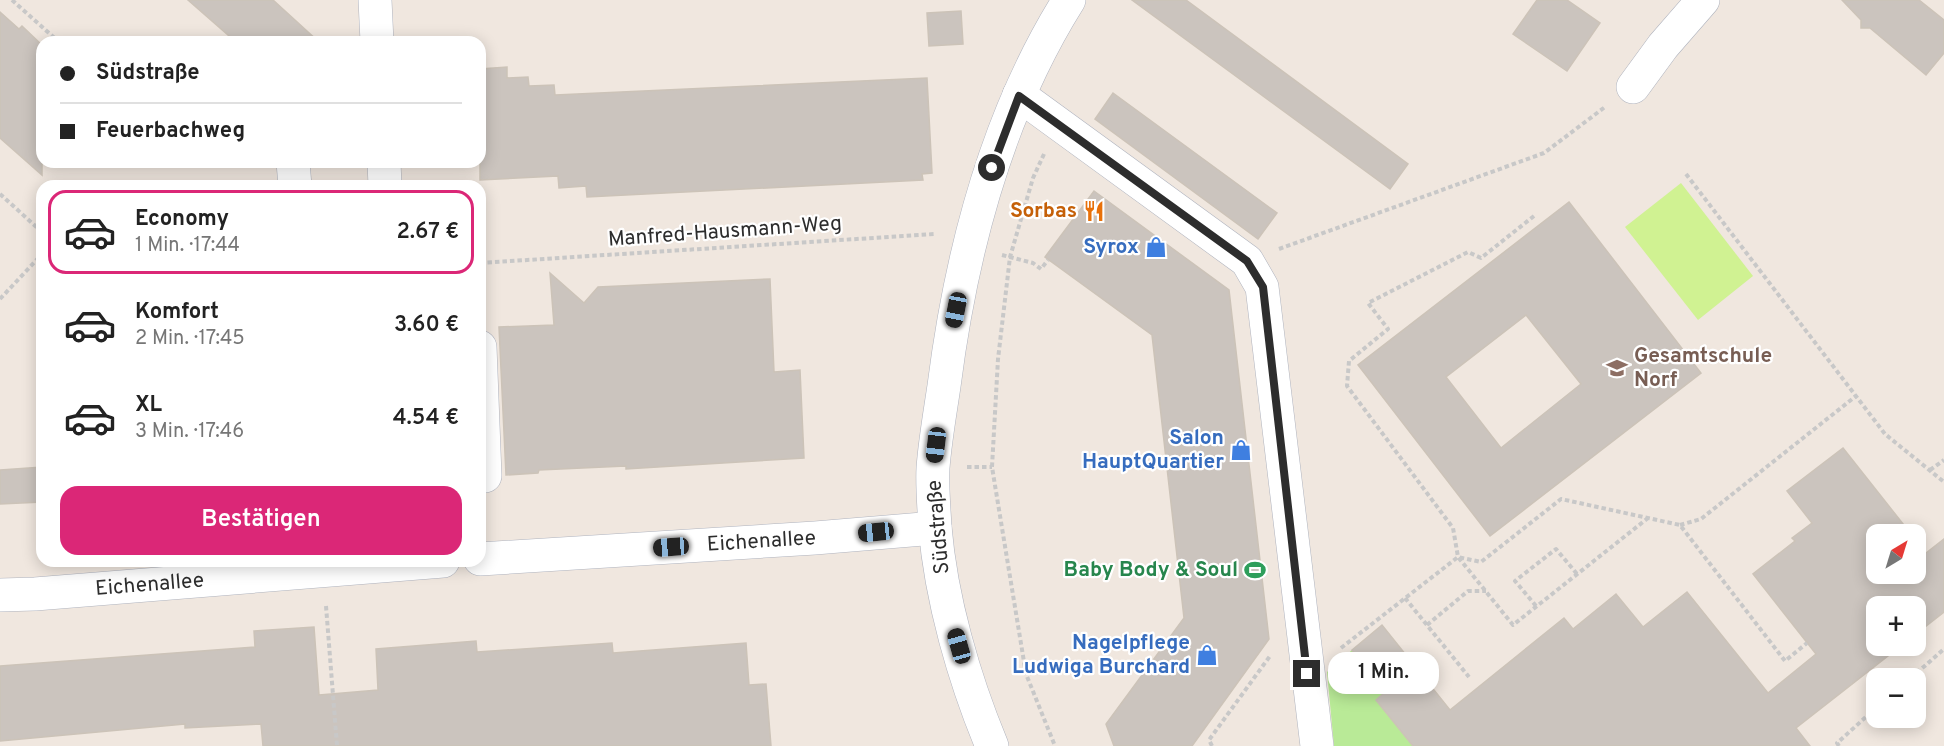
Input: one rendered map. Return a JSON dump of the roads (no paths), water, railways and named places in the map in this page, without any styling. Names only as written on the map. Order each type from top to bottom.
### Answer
[{"type":"street","points":[[375,0],[377,36]]},
{"type":"street","name":"Südstraße","points":[[992,746],[975,705],[948,607],[935,528],[933,468],[948,353],[972,232],[992,168],[1019,96],[1052,28],[1069,0]]},
{"type":"street","points":[[1633,87],[1703,0]]},
{"type":"street","points":[[1019,96],[1247,261],[1263,287],[1317,746]]},
{"type":"street","name":"Eichenallee","points":[[486,559],[815,538],[935,528]]},
{"type":"street","name":"Eichenallee","points":[[0,595],[366,567]]},
{"type":"place","name":"Sorbas","points":[[1094,211]]},
{"type":"place","name":"Syrox","points":[[1156,247]]},
{"type":"place","name":"Gesamtschule Norf","points":[[1617,368]]},
{"type":"place","name":"Salon HauptQuartier","points":[[1241,450]]},
{"type":"place","name":"Baby Body & Soul","points":[[1255,570]]},
{"type":"place","name":"Nagelpflege Ludwiga Burchard","points":[[1207,655]]}]
